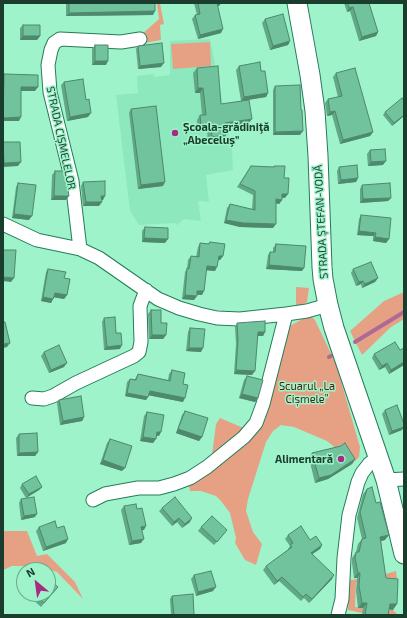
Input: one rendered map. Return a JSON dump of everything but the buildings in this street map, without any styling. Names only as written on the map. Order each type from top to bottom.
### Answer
[{"type":"street","name":"STRADA ȘTEFAN-VODĂ","points":[[297,3],[307,54],[315,110],[318,156],[320,240],[323,279],[328,305],[334,328],[378,457],[395,480],[404,554]]},
{"type":"street","name":"STRADA CIȘMELELOR","points":[[80,249],[72,181],[50,92],[48,65],[51,50],[54,43],[60,39],[121,42],[140,39]]},
{"type":"street","points":[[3,224],[37,240],[80,249],[99,258],[158,299],[179,308],[199,314],[216,318],[240,319],[307,311],[328,305]]},
{"type":"street","points":[[32,398],[44,399],[53,396],[76,383],[134,356],[139,352],[141,342],[140,306],[146,290]]},
{"type":"street","points":[[92,500],[105,494],[138,488],[159,488],[190,478],[207,467],[244,437],[256,424],[263,404],[286,314]]},
{"type":"street","points":[[338,615],[342,599],[344,558],[349,515],[362,473],[369,464],[378,457]]},
{"type":"shaded area","name":"Şcoala-grădiniţă „Abeceluş”","points":[[210,39],[232,149],[233,170],[206,175],[209,202],[198,201],[201,221],[184,219],[177,225],[174,223],[139,225],[130,211],[116,95],[138,93],[137,76],[154,74],[154,77],[170,75],[170,41]]},
{"type":"green space","points":[[157,3],[160,3],[164,24],[160,25],[161,40],[144,43],[142,34],[159,19]]},
{"type":"green space","points":[[210,42],[211,66],[173,69],[171,44]]},
{"type":"green space","points":[[296,287],[309,288],[307,302],[296,308]]},
{"type":"green space","points":[[404,292],[404,319],[391,327],[362,355],[350,331],[384,301]]},
{"type":"green space","name":"Scuarul „La Cișmele”","points":[[312,317],[315,320],[336,364],[360,447],[359,457],[352,464],[341,448],[338,450],[327,441],[294,427],[281,425],[273,431],[266,442],[248,499],[246,511],[253,532],[262,544],[256,565],[245,560],[235,543],[236,538],[230,513],[221,501],[216,496],[201,491],[190,491],[189,485],[261,423],[290,326],[304,318]]},
{"type":"green space","points":[[220,418],[246,429],[212,455],[216,424]]},
{"type":"green space","points":[[3,531],[27,531],[37,556],[47,554],[55,562],[16,562],[16,566],[3,570]]},
{"type":"green space","points":[[56,563],[75,582],[83,599],[57,572]]},
{"type":"green space","points":[[396,571],[397,579],[356,582],[355,607],[393,610],[398,615],[371,615],[348,610],[350,580],[375,577]]},
{"type":"waterway","points":[[355,342],[404,312]]},
{"type":"place","name":"Şcoala-grădiniţă „Abeceluş”","points":[[175,133]]},
{"type":"place","name":"Alimentară","points":[[341,459]]}]
